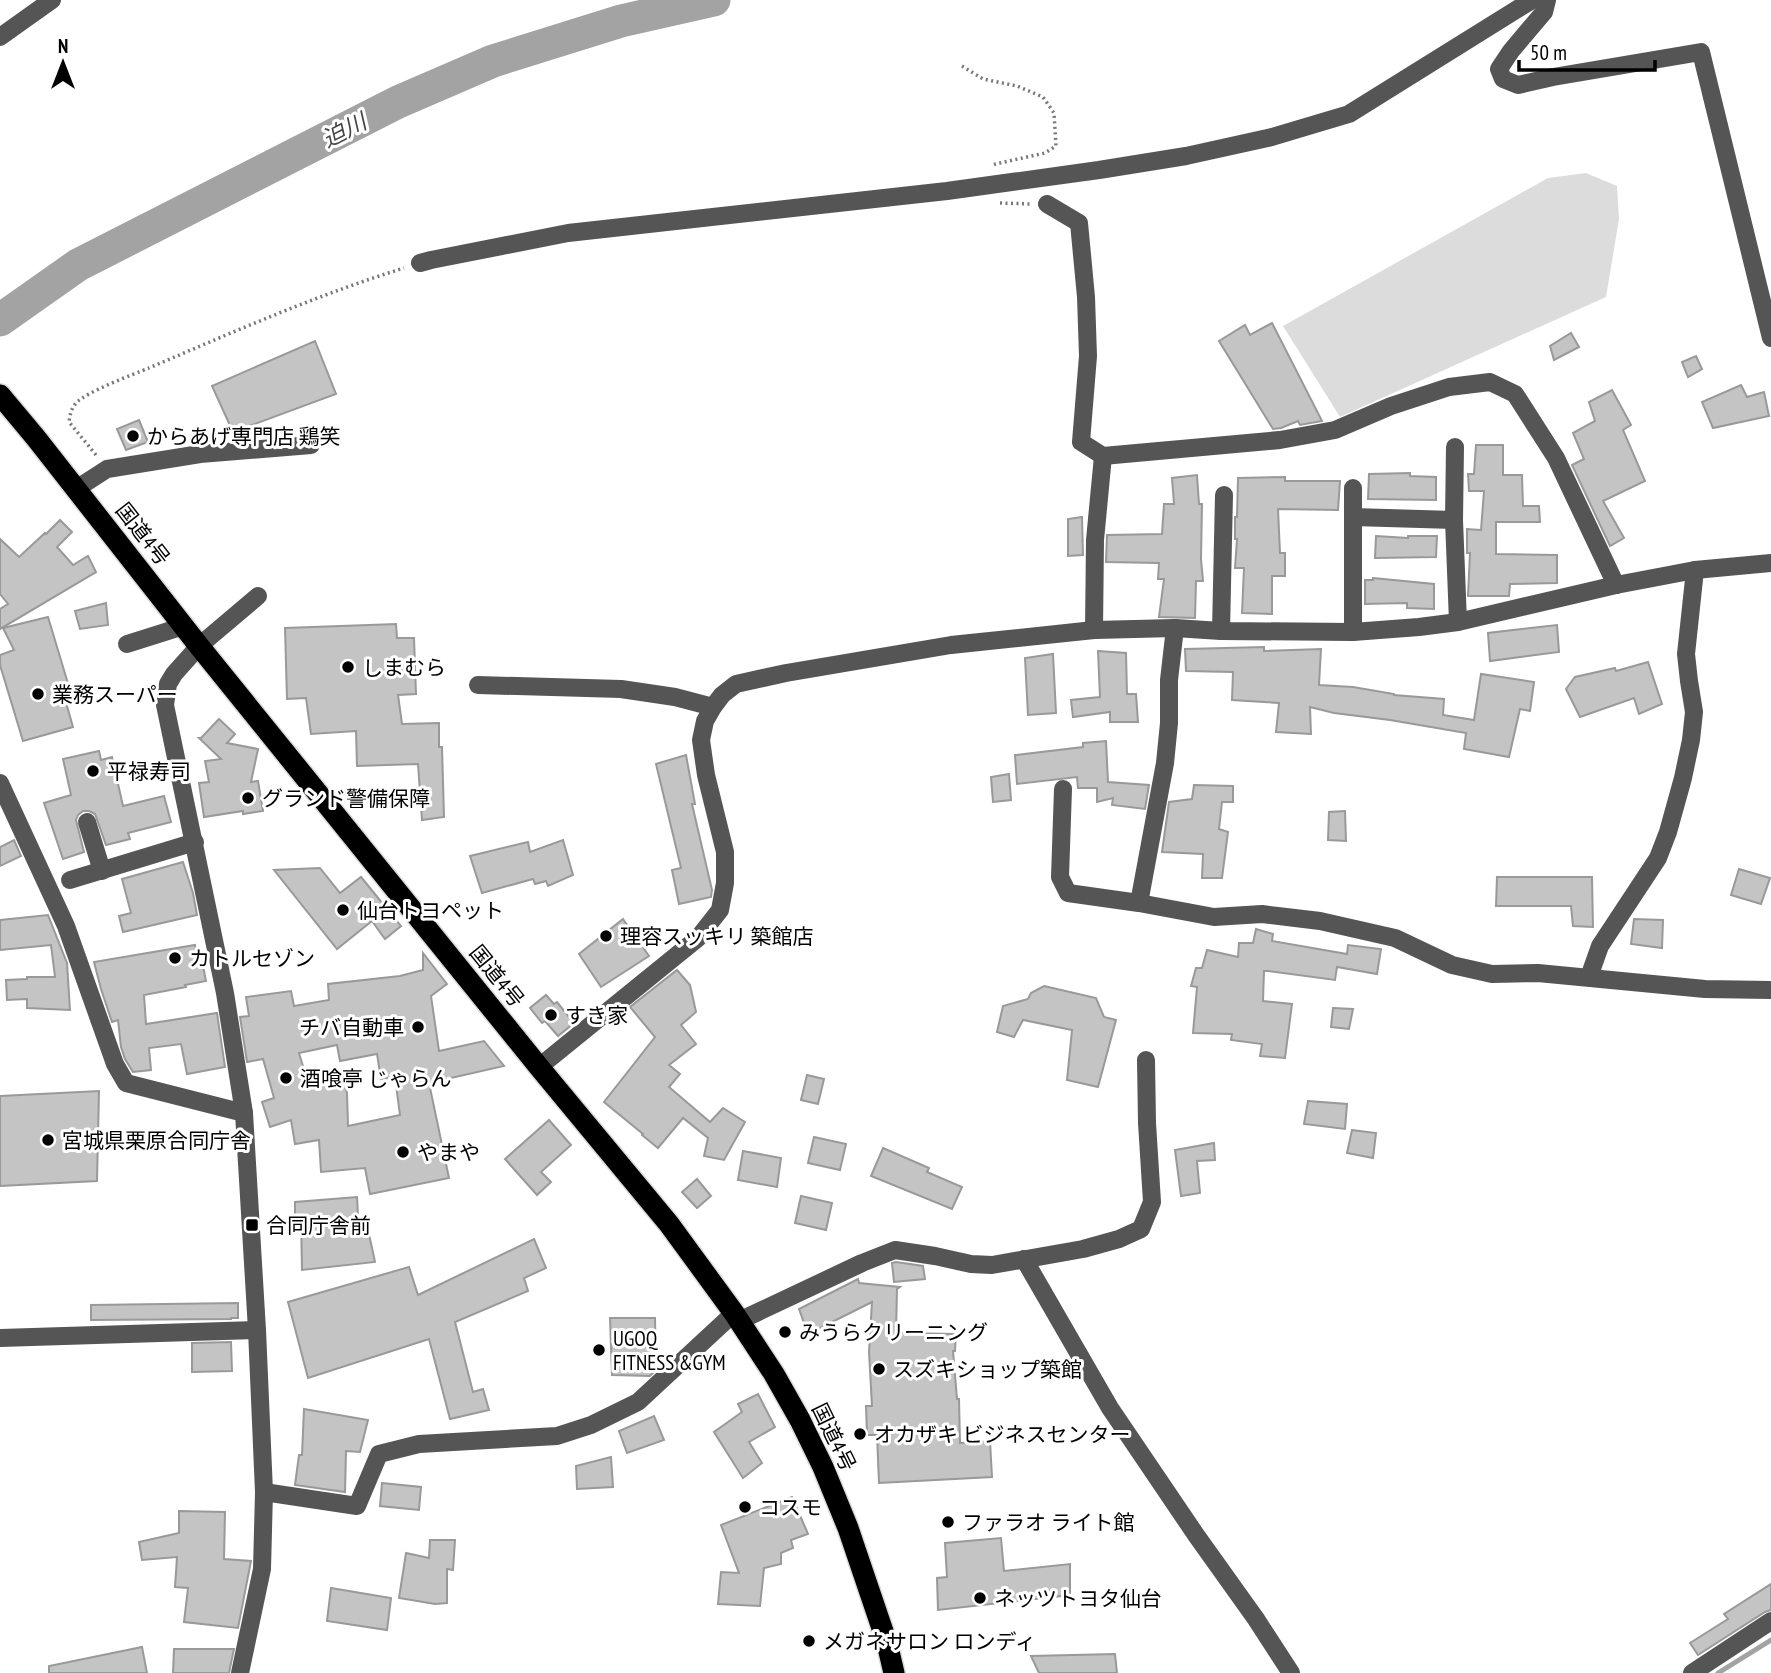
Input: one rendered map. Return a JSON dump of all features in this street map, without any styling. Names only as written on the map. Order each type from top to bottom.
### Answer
[{"type":"highway","name":"国道4号","points":[[0,395],[199,646],[669,1224],[736,1317],[774,1374],[823,1468],[856,1553],[887,1643],[894,1673]]},
{"type":"street","points":[[0,37],[52,0]]},
{"type":"street","points":[[420,263],[568,233],[947,191],[1186,156],[1272,137],[1349,114],[1532,0]]},
{"type":"street","points":[[1548,0],[1544,12],[1499,69],[1503,79],[1518,85],[1701,51],[1771,338]]},
{"type":"street","points":[[1047,204],[1079,223],[1088,356],[1081,442],[1103,456],[1280,440],[1335,430],[1391,406],[1449,387],[1490,382],[1515,394],[1556,458],[1616,585]]},
{"type":"street","points":[[76,489],[107,468],[200,454],[312,444]]},
{"type":"street","points":[[1455,447],[1454,520],[1458,622]]},
{"type":"street","points":[[1094,629],[1095,540],[1103,456]]},
{"type":"street","points":[[1353,488],[1353,632]]},
{"type":"street","points":[[1221,631],[1224,495]]},
{"type":"street","points":[[1353,517],[1454,520]]},
{"type":"street","points":[[539,1067],[698,938],[719,910],[725,883],[725,852],[706,775],[701,740],[705,720],[713,707],[722,695],[736,684],[757,678],[951,645],[1094,629],[1353,632],[1419,627],[1458,622],[1696,569],[1771,563]]},
{"type":"street","points":[[1589,977],[1600,946],[1658,858],[1683,778],[1694,712],[1686,654],[1696,569]]},
{"type":"street","points":[[240,1673],[262,1569],[264,1492],[244,1113],[225,993],[165,695],[174,674],[199,646],[258,596]]},
{"type":"street","points":[[127,644],[184,626]]},
{"type":"street","points":[[1139,903],[1165,763],[1169,680],[1175,628]]},
{"type":"street","points":[[478,685],[621,689],[675,697],[713,707]]},
{"type":"street","points":[[0,783],[66,926],[116,1064],[126,1083],[244,1113]]},
{"type":"street","points":[[1063,789],[1060,877],[1068,893],[1214,917],[1262,914],[1357,928],[1395,938],[1452,965],[1492,974],[1538,973],[1706,989],[1771,990]]},
{"type":"street","points":[[86,821],[102,871]]},
{"type":"street","points":[[70,880],[195,842]]},
{"type":"street","points":[[264,1492],[357,1506],[379,1454],[419,1444],[557,1436],[591,1425],[638,1402],[736,1317],[895,1250],[935,1255],[971,1264],[992,1265],[1083,1250],[1119,1239],[1141,1228],[1152,1202],[1146,1060]]},
{"type":"street","points":[[1024,1259],[1110,1408],[1291,1673]]},
{"type":"street","points":[[0,1338],[257,1330]]},
{"type":"street","points":[[1692,1673],[1771,1620]]},
{"type":"path","points":[[962,66],[983,79],[1017,86],[1042,97],[1054,113],[1056,146],[1045,152],[982,168]]},
{"type":"path","points":[[107,468],[69,422],[71,412],[78,401],[111,384],[279,313],[365,280],[420,263]]},
{"type":"shaded area","points":[[1586,173],[1617,186],[1619,219],[1606,297],[1340,417],[1283,326],[1548,178]]},
{"type":"building","points":[[1272,323],[1322,421],[1300,425],[1298,421],[1273,429],[1219,341],[1245,325],[1250,335]]},
{"type":"building","points":[[1571,333],[1579,347],[1554,360],[1550,346]]},
{"type":"building","points":[[315,341],[336,394],[233,432],[212,386]]},
{"type":"building","points":[[1696,356],[1702,369],[1688,377],[1682,362]]},
{"type":"building","points":[[1741,385],[1747,397],[1764,392],[1769,416],[1713,428],[1702,402]]},
{"type":"building","points":[[1612,390],[1631,425],[1623,430],[1645,481],[1603,501],[1624,538],[1610,546],[1572,465],[1584,459],[1573,433],[1595,421],[1589,402]]},
{"type":"building","points":[[139,420],[148,442],[126,450],[117,429]]},
{"type":"building","points":[[1476,445],[1503,445],[1503,475],[1522,475],[1523,506],[1539,506],[1540,522],[1496,522],[1496,554],[1557,555],[1557,583],[1510,584],[1509,596],[1468,596],[1470,553],[1467,553],[1467,529],[1481,530],[1484,491],[1469,491],[1468,474],[1474,474]]},
{"type":"building","points":[[1410,473],[1410,476],[1436,477],[1436,500],[1368,499],[1369,474]]},
{"type":"building","points":[[1197,475],[1199,504],[1202,504],[1203,581],[1196,581],[1195,618],[1159,617],[1164,579],[1158,579],[1159,563],[1106,562],[1107,535],[1162,534],[1164,504],[1174,504],[1172,478]]},
{"type":"building","points":[[1285,477],[1285,481],[1340,481],[1338,510],[1278,509],[1280,553],[1285,553],[1285,576],[1272,576],[1272,614],[1242,613],[1244,568],[1235,568],[1238,478]]},
{"type":"building","points":[[1082,517],[1083,555],[1068,556],[1068,519]]},
{"type":"building","points":[[60,520],[72,532],[57,547],[73,565],[88,556],[96,572],[0,629],[0,609],[8,604],[0,594],[0,539],[19,557]]},
{"type":"building","points":[[1376,536],[1437,536],[1436,557],[1375,558]]},
{"type":"building","points":[[1373,578],[1434,584],[1434,609],[1407,608],[1407,603],[1365,604],[1365,580]]},
{"type":"building","points":[[106,603],[108,625],[80,629],[75,611]]},
{"type":"building","points":[[48,617],[70,690],[63,692],[73,727],[23,741],[0,665],[0,655],[14,650],[3,628]]},
{"type":"building","points":[[396,624],[397,638],[414,638],[416,694],[398,695],[402,724],[439,723],[444,817],[422,820],[418,764],[357,766],[356,731],[311,734],[306,698],[287,699],[285,628]]},
{"type":"building","points":[[1557,625],[1559,652],[1490,661],[1488,633]]},
{"type":"building","points":[[1264,647],[1264,651],[1321,649],[1319,685],[1444,699],[1443,715],[1474,720],[1481,674],[1534,682],[1530,711],[1520,709],[1509,757],[1464,749],[1466,733],[1310,707],[1311,734],[1276,732],[1279,703],[1232,700],[1233,672],[1186,671],[1185,649]]},
{"type":"building","points":[[1098,651],[1126,653],[1127,694],[1136,694],[1138,722],[1110,722],[1110,712],[1073,717],[1071,700],[1100,697]]},
{"type":"building","points":[[1053,654],[1056,713],[1028,715],[1025,658]]},
{"type":"building","points":[[1648,662],[1662,704],[1639,714],[1634,698],[1580,717],[1566,689],[1575,677],[1615,668],[1616,671]]},
{"type":"building","points":[[219,719],[235,734],[227,743],[258,749],[251,782],[258,781],[263,811],[204,817],[199,783],[209,782],[205,761],[221,759],[199,738]]},
{"type":"building","points":[[1106,741],[1108,782],[1149,785],[1145,809],[1112,805],[1113,798],[1097,802],[1097,788],[1078,788],[1077,777],[1017,784],[1015,755],[1083,747],[1083,743]]},
{"type":"building","points":[[99,751],[101,760],[112,757],[123,806],[164,796],[171,822],[128,833],[130,839],[106,845],[95,814],[83,811],[76,820],[84,852],[63,859],[44,803],[71,795],[63,759]]},
{"type":"building","points":[[686,755],[695,804],[692,804],[712,890],[711,897],[679,904],[672,870],[681,868],[656,764]]},
{"type":"building","points":[[1009,774],[1011,800],[993,802],[991,777]]},
{"type":"building","points":[[1194,785],[1233,786],[1233,802],[1222,802],[1219,829],[1228,832],[1222,878],[1202,878],[1203,854],[1162,852],[1169,802],[1192,799]]},
{"type":"building","points":[[1345,811],[1346,841],[1328,840],[1329,812]]},
{"type":"building","points":[[14,840],[21,856],[0,866],[0,847]]},
{"type":"building","points":[[563,840],[573,875],[548,886],[546,881],[535,884],[533,879],[482,893],[470,856],[528,842],[530,852]]},
{"type":"building","points":[[183,862],[197,915],[123,932],[119,916],[131,913],[122,879]]},
{"type":"building","points":[[320,868],[340,893],[361,877],[401,926],[385,939],[372,921],[337,949],[274,870]]},
{"type":"building","points":[[1739,869],[1770,878],[1761,904],[1731,895]]},
{"type":"building","points":[[1497,877],[1592,877],[1593,927],[1573,926],[1571,906],[1496,906]]},
{"type":"building","points":[[48,915],[67,963],[70,1010],[27,1008],[27,999],[7,1000],[6,980],[55,977],[51,945],[0,950],[0,920]]},
{"type":"building","points":[[623,919],[649,956],[601,987],[579,954]]},
{"type":"building","points":[[1634,919],[1663,920],[1662,948],[1631,944]]},
{"type":"building","points":[[1256,929],[1273,934],[1272,941],[1347,954],[1348,945],[1381,949],[1377,974],[1337,967],[1335,980],[1264,971],[1263,1001],[1292,1004],[1285,1058],[1260,1056],[1262,1044],[1231,1040],[1232,1034],[1193,1033],[1197,987],[1191,986],[1196,968],[1202,968],[1207,950],[1238,957],[1239,943],[1253,943]]},
{"type":"building","points":[[195,945],[199,966],[203,966],[206,981],[144,995],[146,1024],[217,1013],[225,1067],[187,1074],[181,1044],[149,1048],[151,1070],[133,1072],[121,1047],[118,1020],[112,1022],[94,962]]},
{"type":"building","points":[[423,953],[447,984],[431,996],[439,1051],[484,1041],[504,1066],[429,1083],[449,1178],[370,1194],[365,1168],[321,1172],[319,1140],[295,1144],[291,1120],[270,1127],[262,1102],[274,1098],[263,1059],[247,1062],[240,1017],[249,1016],[246,997],[291,991],[294,1006],[329,1000],[328,984],[400,976],[423,970]],"holes":[[[337,1045],[340,1061],[377,1054],[381,1079],[395,1077],[400,1115],[348,1126],[347,1093],[341,1076],[309,1086],[299,1053]]]},
{"type":"building","points":[[677,970],[690,985],[696,1012],[681,1025],[696,1044],[669,1065],[680,1074],[669,1087],[710,1122],[723,1108],[745,1122],[724,1160],[704,1156],[708,1138],[683,1118],[658,1148],[604,1102],[655,1037],[630,1007]]},
{"type":"building","points":[[1044,986],[1096,998],[1104,1017],[1116,1020],[1098,1087],[1067,1080],[1072,1030],[1023,1020],[1014,1037],[997,1032],[1003,1006],[1028,999],[1031,993]]},
{"type":"building","points":[[546,995],[554,1004],[557,1002],[574,1023],[558,1036],[545,1021],[542,1023],[530,1008]]},
{"type":"building","points":[[1333,1008],[1353,1009],[1349,1029],[1331,1027]]},
{"type":"building","points":[[807,1075],[824,1079],[818,1104],[801,1100]]},
{"type":"building","points":[[99,1091],[97,1181],[0,1186],[0,1096]]},
{"type":"building","points":[[1308,1101],[1347,1104],[1345,1129],[1304,1124]]},
{"type":"building","points":[[549,1120],[571,1145],[541,1172],[551,1182],[537,1195],[505,1159]]},
{"type":"building","points":[[1352,1130],[1376,1133],[1373,1158],[1347,1153]]},
{"type":"building","points":[[814,1137],[846,1144],[840,1170],[808,1163]]},
{"type":"building","points":[[1214,1143],[1215,1160],[1197,1161],[1200,1193],[1181,1196],[1175,1150]]},
{"type":"building","points":[[883,1148],[929,1168],[927,1172],[962,1187],[952,1209],[871,1176]]},
{"type":"building","points":[[743,1151],[781,1158],[777,1187],[738,1180]]},
{"type":"building","points":[[697,1179],[711,1196],[697,1208],[682,1192]]},
{"type":"building","points":[[801,1196],[832,1203],[826,1230],[795,1223]]},
{"type":"building","points":[[357,1197],[359,1235],[369,1234],[375,1262],[302,1270],[301,1218],[295,1218],[295,1202]]},
{"type":"building","points":[[534,1239],[546,1268],[524,1278],[528,1291],[455,1322],[473,1392],[483,1389],[489,1410],[450,1419],[429,1339],[308,1378],[288,1302],[409,1267],[418,1295]]},
{"type":"building","points":[[892,1263],[923,1266],[925,1279],[894,1282]]},
{"type":"building","points":[[858,1279],[859,1283],[900,1287],[897,1289],[896,1333],[956,1334],[953,1351],[959,1399],[960,1443],[990,1441],[992,1477],[879,1483],[877,1435],[867,1435],[866,1406],[872,1406],[869,1352],[872,1302],[808,1334],[799,1309]]},
{"type":"building","points":[[238,1303],[238,1318],[231,1319],[91,1320],[91,1305]]},
{"type":"building","points":[[610,1318],[655,1318],[656,1370],[650,1376],[612,1375]]},
{"type":"building","points":[[231,1342],[232,1371],[192,1372],[192,1343]]},
{"type":"building","points":[[758,1394],[775,1427],[749,1442],[762,1463],[743,1478],[714,1432],[742,1412],[738,1404]]},
{"type":"building","points":[[304,1409],[368,1420],[360,1452],[346,1451],[345,1492],[295,1485],[299,1455],[302,1455]]},
{"type":"building","points":[[654,1416],[664,1440],[627,1453],[619,1431]]},
{"type":"building","points":[[611,1457],[613,1487],[577,1489],[576,1466]]},
{"type":"building","points":[[382,1483],[421,1487],[419,1510],[380,1506]]},
{"type":"building","points":[[792,1497],[808,1534],[791,1540],[793,1548],[781,1553],[781,1564],[764,1568],[760,1606],[718,1604],[721,1572],[739,1573],[721,1525]]},
{"type":"building","points":[[179,1511],[225,1512],[224,1559],[251,1561],[238,1628],[184,1622],[188,1588],[175,1587],[177,1557],[142,1560],[139,1542],[179,1533]]},
{"type":"building","points":[[1001,1538],[1004,1571],[1070,1564],[1070,1595],[938,1610],[937,1578],[947,1577],[945,1543]]},
{"type":"building","points":[[430,1540],[455,1540],[453,1570],[447,1569],[447,1603],[435,1604],[399,1598],[406,1553],[429,1558]]},
{"type":"building","points":[[1771,1584],[1771,1610],[1698,1655],[1690,1643],[1728,1619],[1724,1614]]},
{"type":"building","points":[[331,1588],[391,1598],[387,1630],[327,1621]]},
{"type":"building","points":[[142,1647],[147,1673],[49,1673],[49,1666]]},
{"type":"building","points":[[174,1649],[234,1649],[229,1673],[173,1673]]},
{"type":"building","points":[[1115,1654],[1117,1673],[1039,1673],[1031,1656]]},
{"type":"waterway","name":"迫川","points":[[0,320],[78,265],[398,102],[493,61],[621,21],[714,0]]},
{"type":"waterway","points":[[1718,1673],[1771,1640]]},
{"type":"place","name":"からあげ専門店 鶏笑","points":[[133,436]]},
{"type":"place","name":"しまむら","points":[[348,667]]},
{"type":"place","name":"業務スーパー","points":[[38,694]]},
{"type":"place","name":"平禄寿司","points":[[93,771]]},
{"type":"place","name":"グランド警備保障","points":[[248,798]]},
{"type":"place","name":"仙台トヨペット","points":[[343,910]]},
{"type":"place","name":"理容スッキリ 築館店","points":[[606,936]]},
{"type":"place","name":"カトルセゾン","points":[[175,958]]},
{"type":"place","name":"すき家","points":[[551,1015]]},
{"type":"place","name":"チバ自動車","points":[[418,1027]]},
{"type":"place","name":"酒喰亭 じゃらん","points":[[286,1078]]},
{"type":"place","name":"宮城県栗原合同庁舎","points":[[48,1140]]},
{"type":"place","name":"やまや","points":[[403,1152]]},
{"type":"place","name":"合同庁舎前","points":[[252,1225]]},
{"type":"place","name":"みうらクリーニング","points":[[785,1332]]},
{"type":"place","name":"UGOQ FITNESS &GYM","points":[[599,1350]]},
{"type":"place","name":"スズキショップ築館","points":[[879,1369]]},
{"type":"place","name":"オカザキ ビジネスセンター","points":[[860,1434]]},
{"type":"place","name":"コスモ","points":[[745,1507]]},
{"type":"place","name":"ファラオ ライト館","points":[[948,1522]]},
{"type":"place","name":"ネッツトヨタ仙台","points":[[980,1598]]},
{"type":"place","name":"メガネサロン ロンディ","points":[[809,1641]]}]
